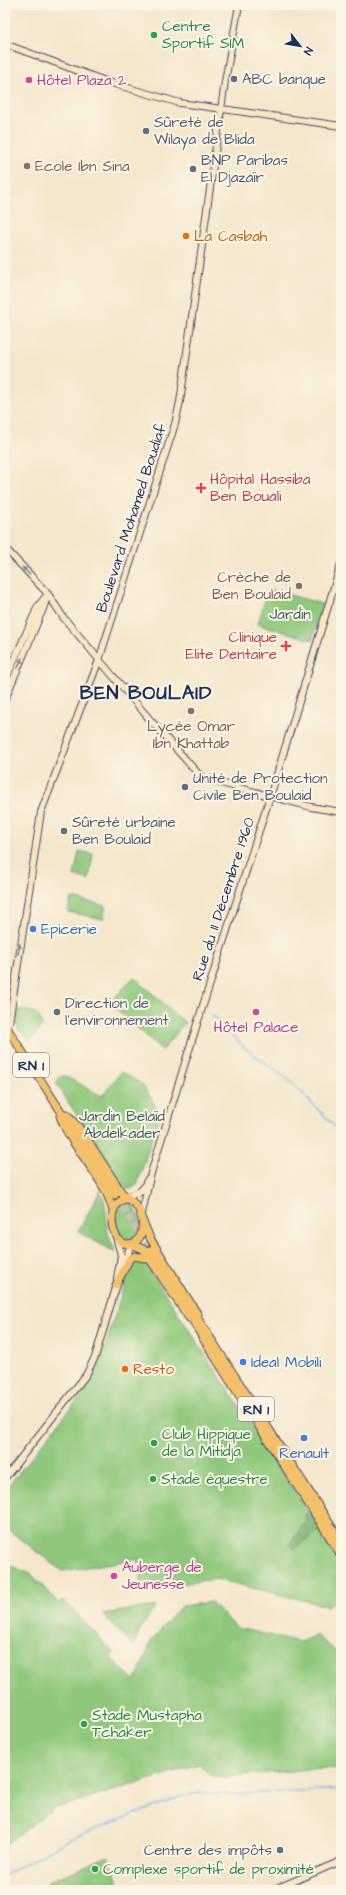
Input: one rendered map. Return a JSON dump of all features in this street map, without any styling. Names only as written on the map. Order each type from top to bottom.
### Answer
[{"type":"highway","name":"RN 1","points":[[169,1278],[341,1542]]},
{"type":"highway","name":"RN 1","points":[[206,1336],[341,1554]]},
{"type":"main road","name":"Boulevard Mohamed Boudiaf","points":[[6,1027],[41,812],[99,660],[175,424],[180,402],[221,109],[239,5]]},
{"type":"main road","points":[[5,44],[111,83],[180,103],[341,126]]},
{"type":"main road","points":[[5,548],[48,594],[63,617],[202,778],[270,796],[341,812]]},
{"type":"main road","name":"Rue du 11 Décembre 1960","points":[[141,1217],[151,1173],[270,796],[341,564]]},
{"type":"main road","points":[[5,681],[38,606],[48,594]]},
{"type":"main road","points":[[5,699],[48,594]]},
{"type":"main road","name":"RN 1","points":[[6,1027],[115,1195]]},
{"type":"main road","name":"RN 1","points":[[57,1104],[81,1130],[125,1199]]},
{"type":"main road","name":"RN 1","points":[[57,1104],[67,1131],[107,1194],[113,1211]]},
{"type":"main road","name":"Rue du 11 Décembre 1960","points":[[125,1199],[142,1190],[151,1173]]},
{"type":"main road","points":[[116,1235],[124,1244],[137,1242],[141,1234],[141,1217],[137,1204],[125,1199],[117,1203],[113,1211],[116,1235],[121,1255],[116,1285]]},
{"type":"main road","name":"RN 1","points":[[141,1217],[150,1238],[188,1297],[206,1336]]},
{"type":"main road","points":[[5,1478],[86,1375],[95,1357],[116,1285],[131,1244]]},
{"type":"main road","name":"RN 1","points":[[131,1244],[142,1249],[178,1304],[206,1336]]},
{"type":"main road","name":"RN 1","points":[[150,1250],[169,1278]]},
{"type":"main road","points":[[116,1285],[130,1258],[135,1256],[149,1259]]},
{"type":"main road","points":[[273,1890],[341,1861]]},
{"type":"green space","name":"Jardin","points":[[268,589],[322,604],[312,640],[258,624]]},
{"type":"green space","points":[[79,851],[93,854],[89,879],[74,876]]},
{"type":"green space","points":[[71,898],[106,906],[103,919],[68,912]]},
{"type":"green space","points":[[134,977],[185,1023],[162,1050],[110,1003]]},
{"type":"green space","points":[[18,1010],[31,1011],[40,1018],[42,1027],[30,1041],[16,1025],[14,1013]]},
{"type":"green space","name":"Jardin Belaïd Abdelkader","points":[[121,1072],[142,1084],[160,1113],[137,1185],[130,1189],[127,1189],[121,1183],[56,1083],[60,1077],[65,1076],[102,1096]]},
{"type":"green space","points":[[100,1191],[103,1196],[105,1206],[108,1234],[115,1252],[78,1232]]},
{"type":"green space","points":[[125,1202],[132,1205],[137,1212],[139,1220],[137,1235],[132,1239],[127,1239],[119,1234],[115,1215],[119,1206]]},
{"type":"green space","name":"Club Hippique de la Mitidja","points":[[141,1259],[144,1261],[341,1562],[341,1597],[327,1606],[216,1579],[142,1589],[137,1559],[62,1571],[5,1527],[5,1490],[81,1396],[94,1376],[103,1354],[130,1266],[134,1260]]},
{"type":"green space","points":[[309,1512],[321,1529],[294,1549],[289,1545],[306,1521],[305,1515]]},
{"type":"green space","points":[[5,1564],[31,1574],[59,1603],[63,1600],[114,1653],[110,1657],[133,1680],[139,1674],[151,1641],[181,1606],[211,1602],[237,1628],[300,1642],[316,1635],[341,1656],[341,1769],[321,1768],[226,1777],[210,1775],[199,1764],[53,1808],[5,1846]]},
{"type":"green space","points":[[156,1606],[141,1628],[133,1646],[102,1614]]},
{"type":"green space","name":"Complexe sportif de proximité","points":[[108,1856],[121,1890],[51,1890],[48,1882]]},
{"type":"waterway","points":[[212,1015],[245,1048],[290,1081],[341,1133]]},
{"type":"waterway","points":[[5,1875],[70,1839],[182,1796],[196,1793],[239,1794],[341,1789]]},
{"type":"tunnel","points":[[117,1198],[150,1250]]},
{"type":"place","name":"Centre Sportif SIM","points":[[154,35]]},
{"type":"place","name":"ABC banque","points":[[234,79]]},
{"type":"place","name":"Hôtel Plaza 2","points":[[29,80]]},
{"type":"place","name":"Sûreté de Wilaya de Blida","points":[[146,131]]},
{"type":"place","name":"Ecole Ibn Sina","points":[[27,166]]},
{"type":"place","name":"BNP Paribas El Djazaïr","points":[[193,169]]},
{"type":"place","name":"La Casbah","points":[[186,236]]},
{"type":"place","name":"Hôpital Hassiba Ben Bouali","points":[[201,488]]},
{"type":"place","name":"Crèche de Ben Boulaid","points":[[299,586]]},
{"type":"place","name":"Clinique Elite Dentaire","points":[[286,646]]},
{"type":"place","name":"Lycée Omar Ibn Khattab","points":[[191,711]]},
{"type":"place","name":"Unité de Protection Civile Ben Boulaid","points":[[185,787]]},
{"type":"place","name":"Sûreté urbaine Ben Boulaid","points":[[64,831]]},
{"type":"place","name":"Epicerie","points":[[33,929]]},
{"type":"place","name":"Direction de l'environnement","points":[[57,1012]]},
{"type":"place","name":"Hôtel Palace","points":[[256,1012]]},
{"type":"place","name":"Ideal Mobili","points":[[243,1362]]},
{"type":"place","name":"Resto","points":[[125,1369]]},
{"type":"place","name":"Renault","points":[[304,1438]]},
{"type":"place","name":"Club Hippique de la Mitidja","points":[[154,1443]]},
{"type":"place","name":"Stade équestre","points":[[153,1479]]},
{"type":"place","name":"Auberge de Jeunesse","points":[[114,1576]]},
{"type":"place","name":"Stade Mustapha Tchaker","points":[[84,1724]]},
{"type":"place","name":"Centre des impôts","points":[[280,1850]]},
{"type":"place","name":"Complexe sportif de proximité","points":[[95,1869]]},
{"type":"district","name":"BEN BOULAID","points":[[146,692]]}]
